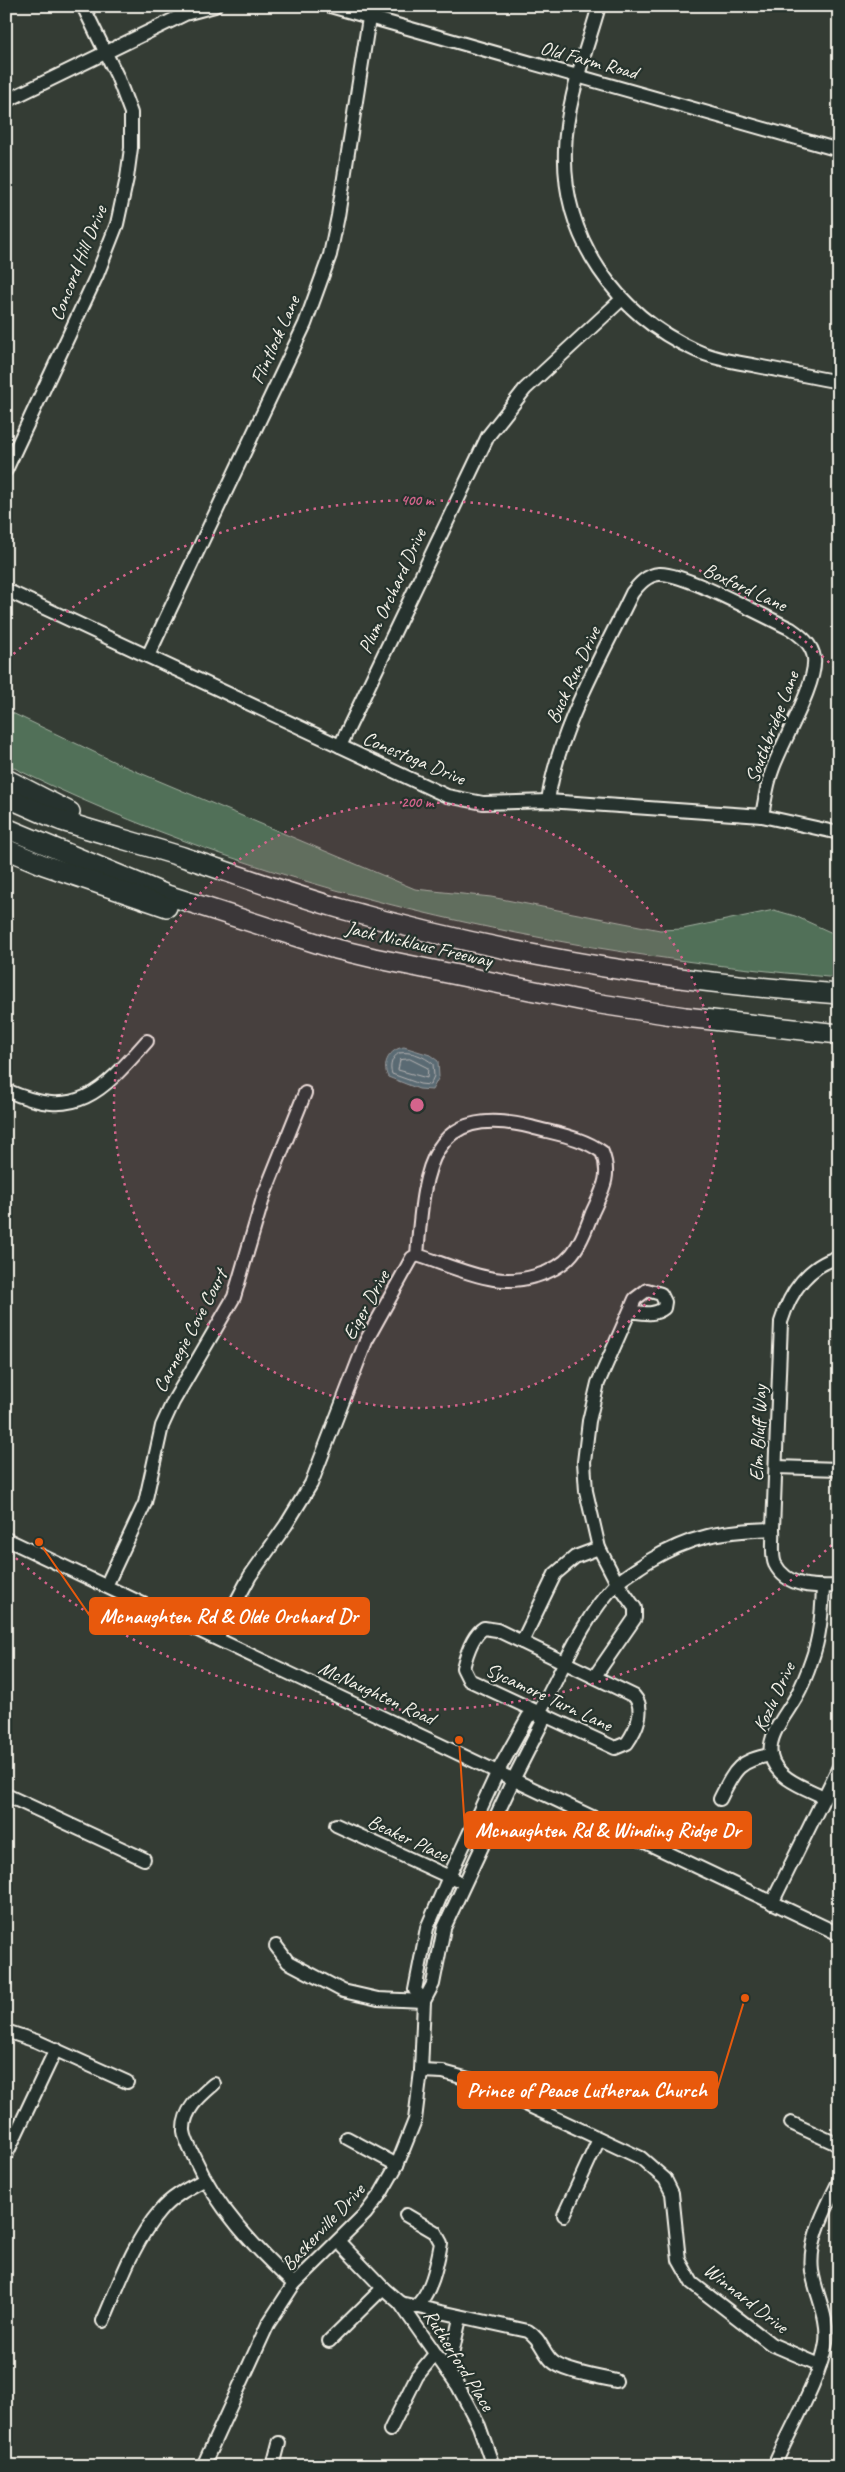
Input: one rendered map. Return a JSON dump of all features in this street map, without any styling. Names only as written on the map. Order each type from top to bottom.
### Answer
[{"type":"highway","points":[[6,779],[68,811],[185,858]]},
{"type":"highway","name":"Jack Nicklaus Freeway","points":[[6,798],[60,820],[343,909],[508,949],[687,979],[839,994]]},
{"type":"highway","name":"Jack Nicklaus Freeway","points":[[6,828],[167,895],[332,948],[453,976],[594,1003],[685,1017],[839,1034]]},
{"type":"highway","points":[[6,849],[165,906],[220,912]]},
{"type":"street","name":"Concord Hill Drive","points":[[6,470],[97,275],[117,224],[132,148],[132,113],[106,52],[83,6]]},
{"type":"street","points":[[6,100],[185,14],[215,6]]},
{"type":"street","name":"Old Farm Road","points":[[330,6],[839,150]]},
{"type":"street","points":[[599,6],[579,77],[565,148],[565,176],[585,246],[621,300],[656,329],[695,350],[717,358],[839,382]]},
{"type":"street","name":"Flintlock Lane","points":[[148,656],[305,324],[330,255],[338,216],[369,18]]},
{"type":"street","name":"Plum Orchard Drive","points":[[340,746],[488,436],[525,389],[621,300]]},
{"type":"street","name":"Boxford Lane","points":[[652,576],[668,575],[685,579],[756,612],[791,629],[804,638],[813,652]]},
{"type":"street","name":"Buck Run Drive","points":[[548,801],[552,772],[565,735],[632,594],[640,583],[652,576]]},
{"type":"street","name":"Conestoga Drive","points":[[6,590],[447,796],[483,803],[548,801],[762,816],[839,834]]},
{"type":"street","name":"Southbridge Lane","points":[[762,816],[772,769],[810,683],[814,667],[813,652]]},
{"type":"street","points":[[6,1090],[36,1101],[52,1104],[70,1103],[86,1098],[105,1086],[147,1041]]},
{"type":"street","name":"Carnegie Cove Court","points":[[106,1586],[145,1503],[162,1426],[172,1402],[234,1297],[264,1195],[305,1093]]},
{"type":"street","name":"Eiger Drive","points":[[218,1638],[250,1576],[311,1484],[366,1340],[412,1258],[417,1255],[494,1279],[516,1279],[537,1275],[556,1268],[572,1255],[584,1232],[608,1175],[602,1152],[578,1139],[506,1121],[474,1122],[455,1132],[436,1150],[429,1166],[417,1255]]},
{"type":"street","name":"Elm Bluff Way","points":[[839,1257],[826,1261],[804,1278],[793,1292],[786,1307],[780,1343],[773,1529],[774,1563],[785,1576],[800,1584],[823,1587],[839,1586]]},
{"type":"street","points":[[595,1676],[634,1618],[635,1608],[617,1583],[599,1548],[586,1491],[584,1462],[585,1441],[598,1383],[630,1311]]},
{"type":"street","points":[[776,1467],[839,1470]]},
{"type":"street","points":[[540,1711],[594,1613],[617,1583],[664,1552],[699,1537],[732,1530],[773,1529]]},
{"type":"street","name":"McNaughten Road","points":[[6,1538],[839,1934]]},
{"type":"street","name":"Sycamore Turn Lane","points":[[522,1642],[555,1574],[575,1557],[599,1548]]},
{"type":"street","name":"Kozlu Drive","points":[[823,1587],[822,1614],[812,1660],[796,1697],[774,1732],[771,1756],[775,1766],[794,1783],[824,1797]]},
{"type":"street","name":"Sycamore Turn Lane","points":[[490,1628],[522,1642],[634,1696],[639,1701],[639,1716],[627,1743],[614,1748],[540,1711],[469,1680],[464,1675],[464,1662],[478,1632],[490,1628]]},
{"type":"street","name":"Baskerville Drive","points":[[203,2466],[268,2324],[294,2284],[366,2213],[381,2193],[397,2165],[415,2120],[421,2071],[424,2001],[433,1984],[444,1928],[514,1778],[542,1723],[540,1711],[528,1717],[498,1771],[427,1928],[415,1990],[424,2001]]},
{"type":"street","points":[[720,1799],[733,1774],[740,1766],[754,1758],[771,1756]]},
{"type":"street","points":[[772,1903],[839,1766]]},
{"type":"street","points":[[6,1795],[144,1860]]},
{"type":"street","name":"Beaker Place","points":[[336,1825],[465,1884]]},
{"type":"street","points":[[276,1946],[288,1962],[343,1991],[378,1999],[424,2001]]},
{"type":"street","points":[[6,2032],[56,2049],[127,2082]]},
{"type":"street","points":[[6,2154],[56,2049]]},
{"type":"street","name":"Winnard Drive","points":[[421,2071],[443,2072],[476,2081],[641,2158],[665,2179],[672,2193],[679,2260],[692,2283],[771,2344],[820,2365]]},
{"type":"street","points":[[214,2084],[197,2097],[187,2116],[184,2131],[204,2180],[242,2230],[294,2284]]},
{"type":"street","points":[[791,2123],[839,2145]]},
{"type":"street","points":[[347,2138],[397,2165]]},
{"type":"street","points":[[564,2215],[599,2139]]},
{"type":"street","points":[[103,2321],[149,2225],[160,2210],[175,2197],[204,2180]]},
{"type":"street","points":[[774,2466],[820,2365],[827,2332],[825,2315],[812,2271],[812,2256],[816,2231],[839,2181]]},
{"type":"street","points":[[406,2215],[435,2232],[441,2243],[428,2290],[424,2300],[415,2308]]},
{"type":"street","points":[[338,2241],[400,2303],[460,2318],[491,2322],[528,2331],[536,2336],[551,2360],[559,2366],[616,2381]]},
{"type":"street","points":[[329,2341],[383,2288]]},
{"type":"street","name":"Rutherford Place","points":[[400,2303],[448,2372],[479,2426],[493,2466]]},
{"type":"street","points":[[448,2372],[460,2318]]},
{"type":"street","points":[[390,2430],[417,2376],[435,2354]]},
{"type":"street","points":[[273,2466],[279,2444]]},
{"type":"green space","points":[[6,710],[119,764],[415,889],[491,897],[660,930],[683,929],[774,910],[795,916],[839,936],[839,978],[732,967],[625,952],[518,933],[412,910],[308,882],[205,848],[104,809],[6,764]]},
{"type":"water","points":[[404,1047],[430,1055],[438,1061],[439,1077],[432,1090],[419,1089],[388,1077],[386,1062],[388,1058],[399,1048]]},
{"type":"place","name":"Mcnaughten Rd & Olde Orchard Dr","points":[[39,1542]]},
{"type":"place","name":"Mcnaughten Rd & Winding Ridge Dr","points":[[459,1740]]},
{"type":"place","name":"Prince of Peace Lutheran Church","points":[[745,1998]]}]
